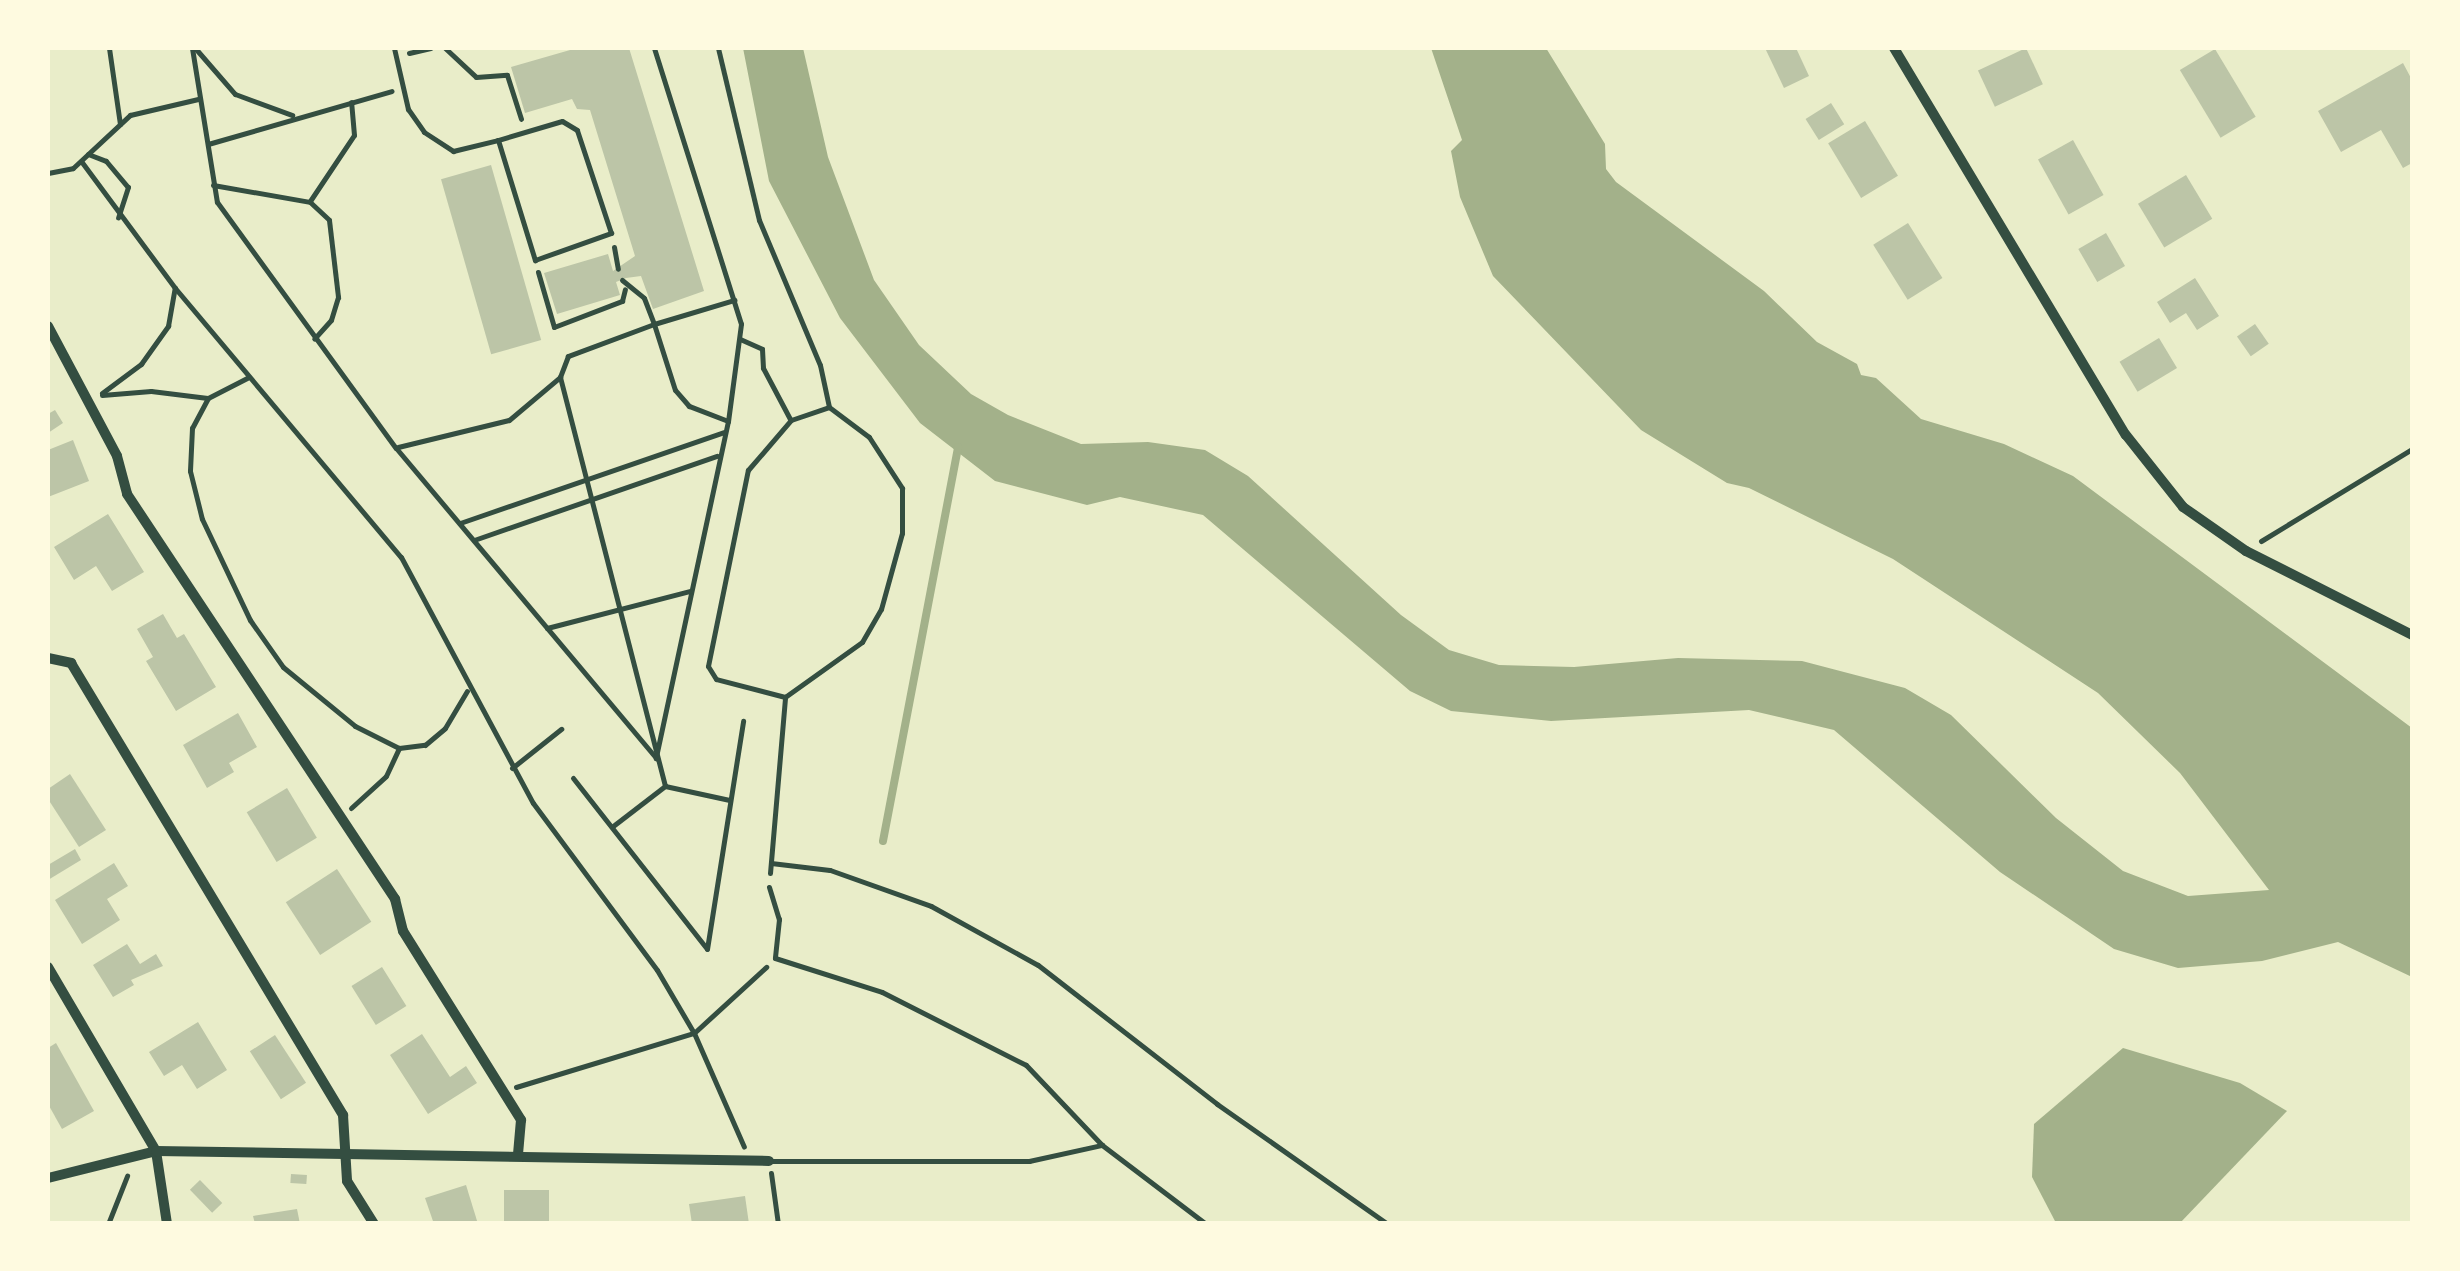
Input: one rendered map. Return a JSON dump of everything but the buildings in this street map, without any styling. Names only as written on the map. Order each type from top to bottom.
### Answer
[{"type":"street","points":[[1894,48],[2126,434],[2183,508],[2246,551],[2412,635]]},
{"type":"street","points":[[48,326],[95,398],[127,494],[340,815],[521,1120],[518,1155]]},
{"type":"street","points":[[48,658],[71,663],[343,1115],[347,1181],[374,1224]]},
{"type":"street","points":[[48,967],[156,1151],[167,1224]]},
{"type":"street","points":[[48,1178],[130,1161],[156,1151],[770,1160]]},
{"type":"lane","points":[[394,48],[402,88],[424,132],[453,151],[562,121],[576,130],[611,233],[535,260],[498,140]]},
{"type":"lane","points":[[769,886],[779,919],[775,958],[882,992],[1026,1065],[1102,1144],[1206,1224]]},
{"type":"lane","points":[[770,1160],[1029,1161],[1102,1144]]},
{"type":"path","points":[[109,48],[120,124]]},
{"type":"path","points":[[194,48],[198,100],[217,202],[396,448],[656,758]]},
{"type":"path","points":[[194,48],[235,94],[294,116]]},
{"type":"path","points":[[396,57],[430,48]]},
{"type":"path","points":[[445,48],[476,78],[507,74],[519,113]]},
{"type":"path","points":[[654,48],[734,300],[740,339],[728,421],[656,758]]},
{"type":"path","points":[[718,48],[759,220],[820,365],[829,407],[853,422],[893,466],[905,510],[881,608],[862,642],[785,697],[769,886]]},
{"type":"path","points":[[208,144],[294,116],[402,88]]},
{"type":"path","points":[[48,174],[81,161],[120,124],[144,109],[198,100]]},
{"type":"path","points":[[310,202],[354,134],[352,102]]},
{"type":"path","points":[[88,154],[106,162],[128,187],[118,217]]},
{"type":"path","points":[[81,161],[118,217],[175,288],[401,557],[467,690],[512,768],[694,1033],[748,1160]]},
{"type":"path","points":[[213,185],[310,202],[329,220],[338,297],[331,320],[314,339]]},
{"type":"path","points":[[611,233],[618,269]]},
{"type":"path","points":[[539,274],[554,327],[622,301],[622,280]]},
{"type":"path","points":[[95,398],[140,364],[168,326],[175,288]]},
{"type":"path","points":[[625,289],[644,298],[675,390],[689,406],[728,421]]},
{"type":"path","points":[[396,448],[509,420],[560,377],[568,356],[734,300]]},
{"type":"path","points":[[740,339],[762,348],[763,368],[791,420]]},
{"type":"path","points":[[95,398],[151,391],[208,398],[250,377]]},
{"type":"path","points":[[560,377],[665,786]]},
{"type":"path","points":[[208,398],[192,428],[190,471],[202,518],[250,620],[282,667],[355,726],[399,748],[425,745],[445,728],[467,690]]},
{"type":"path","points":[[785,697],[716,679],[708,666],[748,470],[791,420],[829,407]]},
{"type":"path","points":[[460,523],[724,432]]},
{"type":"path","points":[[2246,551],[2412,449]]},
{"type":"path","points":[[474,540],[718,456]]},
{"type":"path","points":[[547,628],[691,591]]},
{"type":"path","points":[[572,778],[708,948],[743,721]]},
{"type":"path","points":[[512,768],[561,729]]},
{"type":"path","points":[[340,815],[386,776],[399,748]]},
{"type":"path","points":[[612,826],[665,786],[730,800]]},
{"type":"path","points":[[771,862],[830,870],[930,906],[1038,965],[1217,1104],[1388,1224]]},
{"type":"path","points":[[504,1091],[694,1033],[775,958]]},
{"type":"path","points":[[770,1160],[778,1224]]},
{"type":"path","points":[[108,1224],[130,1161]]},
{"type":"shaded area","points":[[743,48],[803,48],[828,157],[874,280],[919,345],[971,394],[1008,415],[1081,444],[1148,442],[1205,450],[1248,476],[1401,615],[1449,650],[1499,665],[1574,667],[1678,658],[1802,661],[1905,688],[1951,715],[2056,818],[2123,871],[2188,896],[2269,890],[2180,773],[2098,693],[1893,559],[1749,488],[1727,483],[1641,430],[1493,276],[1460,197],[1451,151],[1462,140],[1431,48],[1546,48],[1605,144],[1606,169],[1616,182],[1764,291],[1817,342],[1857,364],[1861,375],[1876,378],[1921,419],[2004,444],[2073,476],[2412,728],[2412,977],[2338,942],[2262,961],[2178,968],[2114,949],[2000,872],[1834,730],[1749,710],[1551,721],[1451,711],[1410,691],[1203,515],[1120,497],[1087,505],[995,481],[920,423],[840,318],[769,181]]},
{"type":"shaded area","points":[[2123,1048],[2240,1083],[2287,1111],[2180,1223],[2056,1223],[2032,1177],[2034,1124]]},
{"type":"waterway","points":[[883,841],[958,447]]}]
